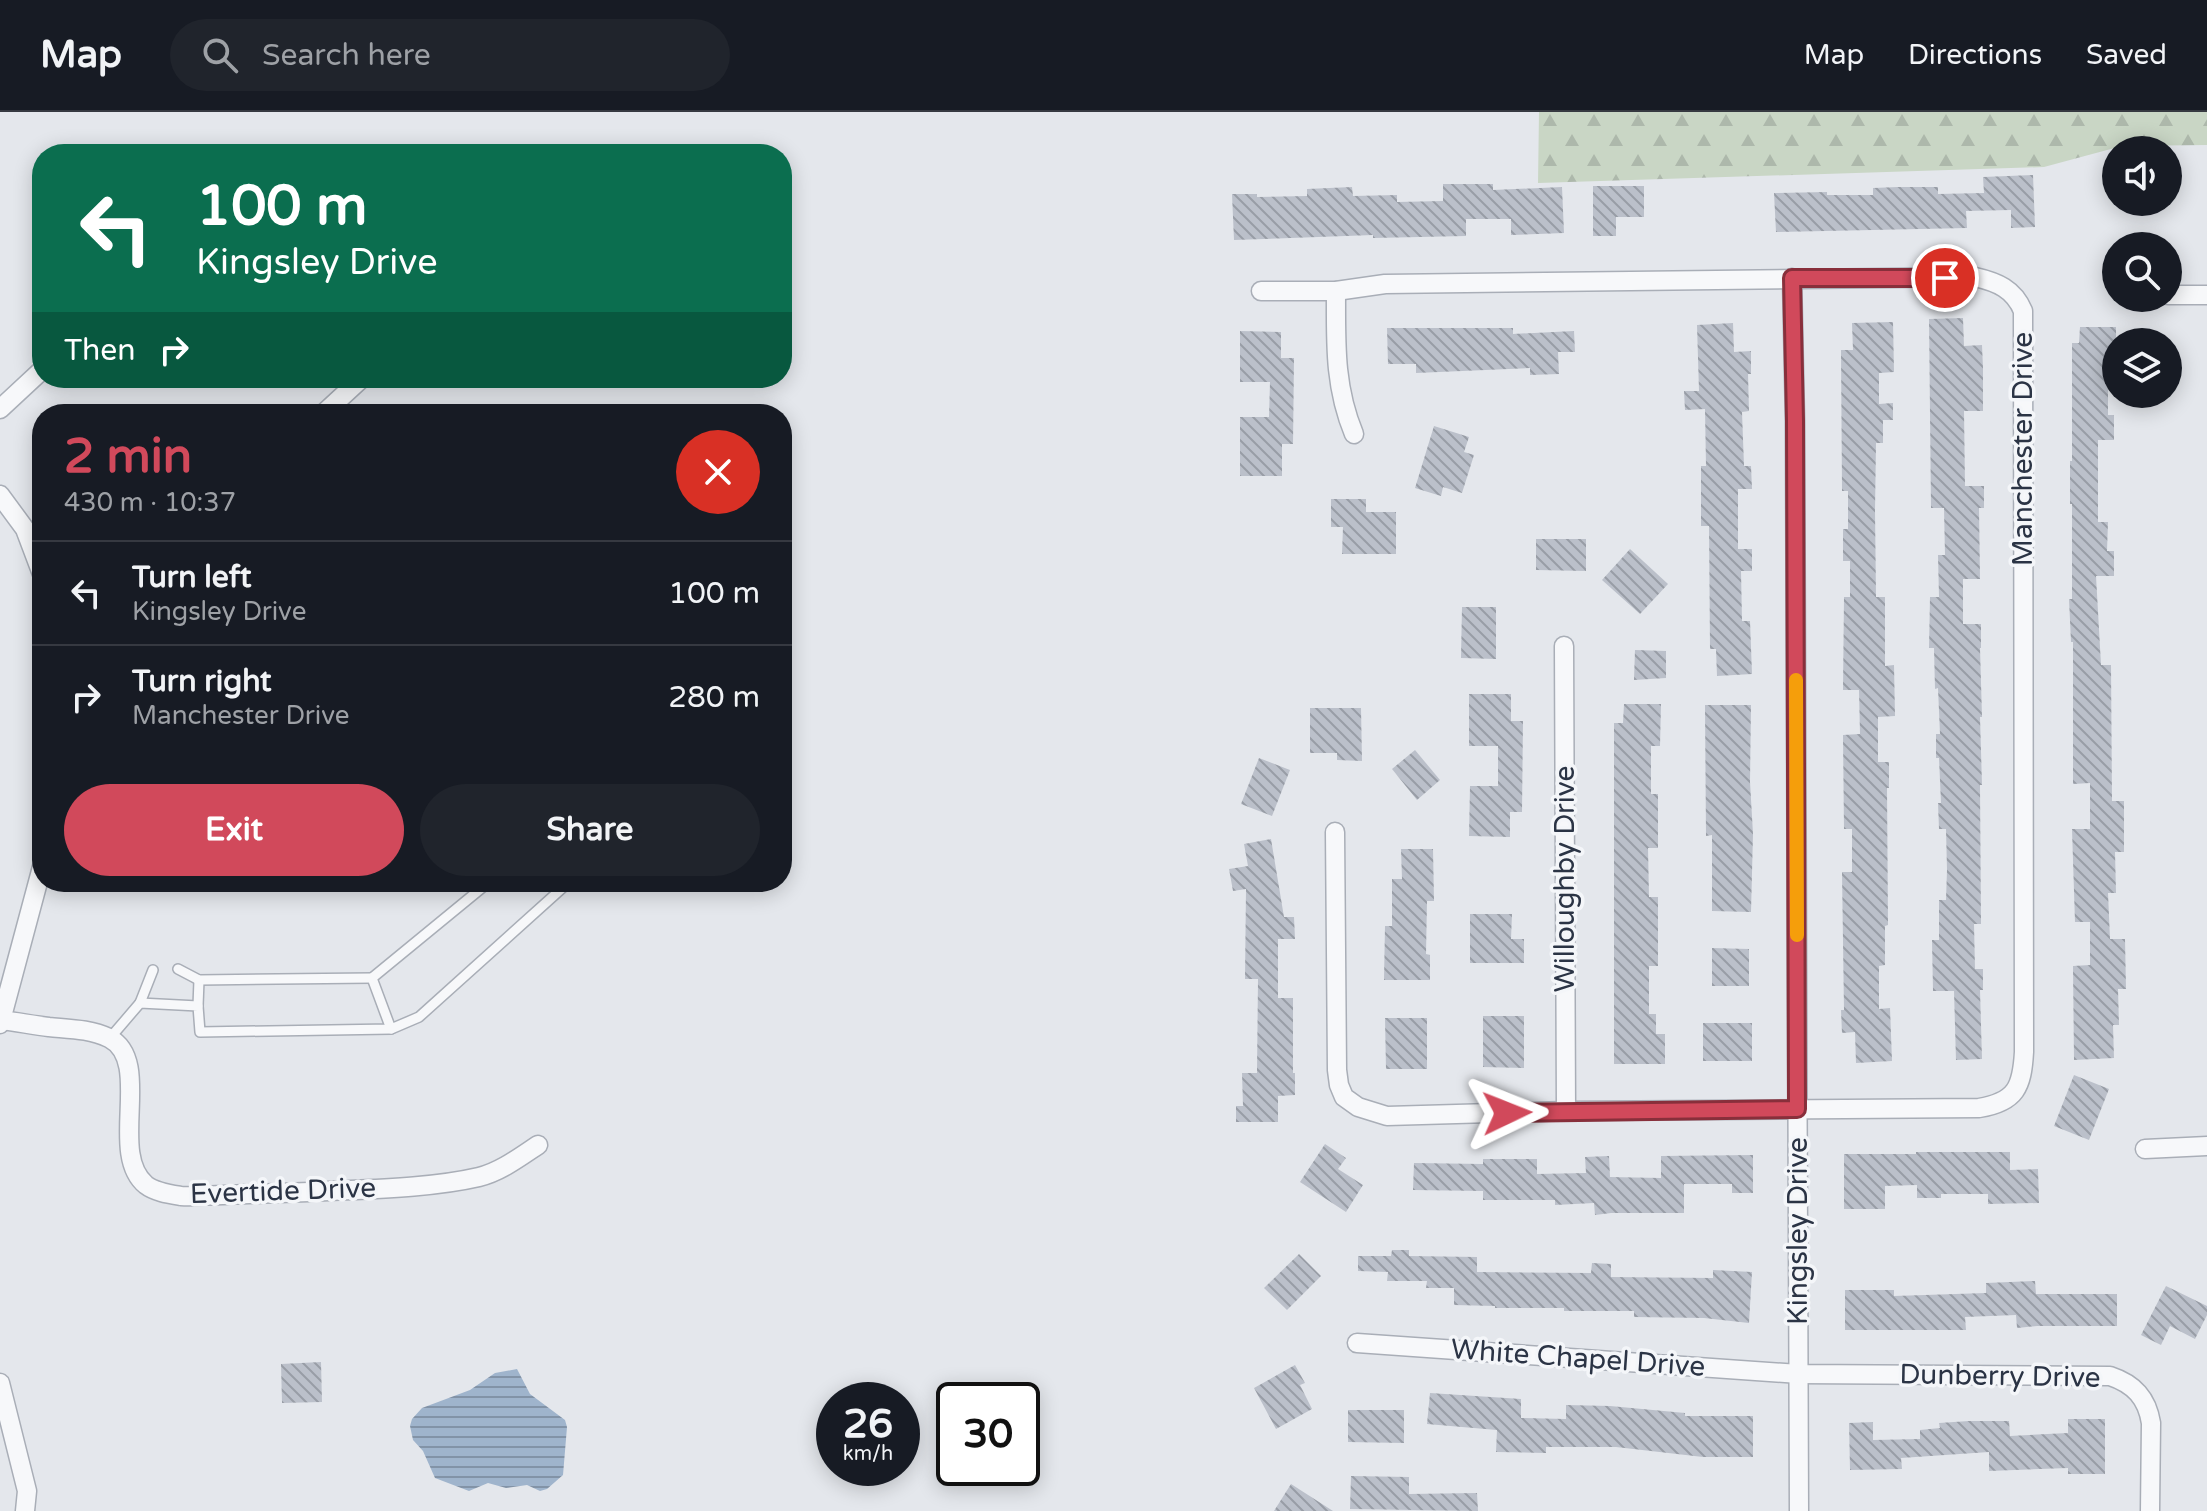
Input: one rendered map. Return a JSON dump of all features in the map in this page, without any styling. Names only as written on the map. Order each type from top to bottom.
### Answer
[{"type":"street","name":"Manchester Drive","points":[[1261,291],[1336,291],[1385,284],[1975,277],[1989,280],[2013,294],[2023,311],[2024,1052],[2021,1079],[2007,1100],[1979,1108],[1797,1109]]},
{"type":"street","name":"Kingsley Drive","points":[[1792,278],[1799,1511]]},
{"type":"street","points":[[1336,291],[1339,389],[1354,434]]},
{"type":"street","points":[[2182,295],[2207,295]]},
{"type":"street","points":[[0,409],[32,379]]},
{"type":"street","points":[[334,404],[351,388]]},
{"type":"street","points":[[0,495],[25,529],[32,548]]},
{"type":"street","name":"Willoughby Drive","points":[[1564,646],[1566,1111]]},
{"type":"street","points":[[1335,832],[1337,1070],[1344,1097],[1358,1107],[1387,1116],[1797,1109]]},
{"type":"street","points":[[35,892],[0,1022],[78,1029],[110,1038]]},
{"type":"street","name":"Evertide Drive","points":[[110,1038],[120,1046],[130,1077],[133,1165],[140,1179],[160,1192],[182,1196],[283,1193],[447,1181],[481,1176],[505,1166],[538,1145]]},
{"type":"street","points":[[2145,1149],[2207,1146]]},
{"type":"street","name":"White Chapel Drive","points":[[1357,1343],[1799,1374]]},
{"type":"street","name":"Dunberry Drive","points":[[1799,1374],[2110,1376],[2133,1387],[2148,1409],[2151,1423],[2150,1503]]},
{"type":"street","points":[[0,1383],[27,1491],[25,1511]]},
{"type":"lane","points":[[178,969],[199,980],[372,978],[477,892]]},
{"type":"lane","points":[[199,980],[200,1032],[391,1029],[419,1017],[558,892]]},
{"type":"lane","points":[[110,1038],[140,1003],[153,970]]},
{"type":"lane","points":[[372,978],[391,1029]]},
{"type":"lane","points":[[140,1003],[198,1006]]},
{"type":"green space","points":[[1539,112],[2207,112],[2207,145],[2182,145],[2182,136],[2102,136],[2102,151],[2044,167],[1538,183]]},
{"type":"water","points":[[517,1369],[530,1394],[565,1420],[563,1475],[540,1491],[527,1485],[506,1488],[488,1483],[469,1491],[435,1478],[423,1451],[413,1440],[412,1419],[422,1408],[470,1390],[495,1373]]},
{"type":"building","points":[[2033,175],[2035,227],[2011,228],[2011,210],[1966,211],[1967,228],[1776,232],[1774,193],[1873,195],[1873,188],[1938,187],[1938,194],[1984,193],[1983,177]]},
{"type":"building","points":[[1443,184],[1493,184],[1493,190],[1562,187],[1564,233],[1511,235],[1511,219],[1466,219],[1466,236],[1373,238],[1373,235],[1234,240],[1232,194],[1307,196],[1307,189],[1352,187],[1353,196],[1397,195],[1397,202],[1443,201]]},
{"type":"building","points":[[1593,186],[1644,186],[1644,217],[1616,217],[1616,236],[1593,236]]},
{"type":"building","points":[[1963,318],[1964,346],[1982,345],[1983,368],[1983,411],[1964,411],[1965,486],[1984,486],[1984,508],[1979,508],[1980,579],[1963,579],[1963,624],[1981,624],[1981,924],[1974,924],[1975,969],[1983,969],[1983,990],[1980,990],[1982,1059],[1956,1060],[1954,991],[1933,991],[1932,940],[1939,940],[1939,900],[1946,900],[1947,870],[1946,829],[1939,829],[1938,803],[1941,803],[1939,758],[1936,758],[1936,734],[1940,734],[1938,688],[1935,689],[1934,648],[1929,648],[1930,597],[1939,597],[1938,555],[1945,555],[1944,508],[1931,508],[1929,319]]},
{"type":"building","points":[[1893,322],[1894,372],[1879,373],[1879,404],[1893,403],[1893,420],[1883,420],[1883,443],[1876,443],[1875,511],[1876,597],[1885,597],[1885,666],[1894,665],[1895,716],[1878,717],[1878,762],[1889,762],[1888,925],[1885,926],[1885,965],[1879,966],[1879,1009],[1890,1008],[1892,1061],[1856,1063],[1855,1032],[1842,1033],[1841,1010],[1844,1010],[1842,872],[1852,872],[1852,829],[1844,829],[1843,735],[1860,734],[1859,690],[1843,690],[1844,597],[1850,597],[1850,561],[1843,561],[1843,529],[1848,529],[1848,491],[1842,491],[1841,350],[1853,350],[1852,323]]},
{"type":"building","points":[[1733,323],[1734,352],[1751,351],[1749,411],[1742,412],[1744,466],[1751,466],[1752,489],[1738,489],[1738,549],[1752,549],[1752,571],[1741,571],[1742,621],[1750,621],[1752,674],[1717,676],[1716,649],[1710,649],[1709,526],[1701,526],[1701,466],[1706,466],[1705,409],[1685,410],[1684,391],[1699,391],[1697,325]]},
{"type":"building","points":[[2080,327],[2116,327],[2102,328],[2102,408],[2108,408],[2108,415],[2114,415],[2114,440],[2098,440],[2098,522],[2108,522],[2107,551],[2114,551],[2114,576],[2096,576],[2101,665],[2111,665],[2112,801],[2124,801],[2124,852],[2115,852],[2116,893],[2108,893],[2110,939],[2125,939],[2126,989],[2118,989],[2119,1025],[2113,1025],[2114,1058],[2074,1060],[2073,966],[2090,965],[2090,922],[2075,922],[2072,829],[2090,829],[2090,783],[2073,784],[2070,461],[2072,343],[2079,343]]},
{"type":"building","points":[[1387,328],[1513,328],[1513,334],[1574,331],[1575,352],[1558,352],[1559,374],[1530,375],[1530,368],[1416,373],[1416,364],[1388,364]]},
{"type":"building","points":[[1240,331],[1281,332],[1281,358],[1294,358],[1293,444],[1282,444],[1282,476],[1240,476],[1240,417],[1269,417],[1270,382],[1240,382]]},
{"type":"building","points":[[1434,426],[1469,437],[1464,452],[1474,455],[1462,493],[1443,487],[1441,496],[1415,488]]},
{"type":"building","points":[[1331,499],[1366,499],[1366,512],[1396,512],[1396,554],[1342,554],[1343,527],[1331,527]]},
{"type":"building","points":[[1536,539],[1586,539],[1586,571],[1536,570]]},
{"type":"building","points":[[1630,549],[1668,584],[1640,614],[1602,580]]},
{"type":"building","points":[[1462,607],[1496,607],[1496,659],[1461,658]]},
{"type":"building","points":[[1635,650],[1666,651],[1666,678],[1634,680]]},
{"type":"building","points":[[1469,694],[1511,694],[1511,721],[1523,721],[1522,812],[1510,812],[1510,837],[1469,836],[1470,786],[1498,786],[1498,746],[1469,746]]},
{"type":"building","points":[[1624,704],[1661,704],[1660,746],[1651,746],[1651,794],[1658,794],[1658,848],[1648,848],[1649,897],[1658,897],[1658,966],[1649,966],[1649,1014],[1656,1014],[1656,1034],[1665,1034],[1665,1064],[1614,1064],[1614,723],[1623,723]]},
{"type":"building","points":[[1705,705],[1751,705],[1751,912],[1712,911],[1712,835],[1706,836]]},
{"type":"building","points":[[1310,708],[1361,708],[1362,761],[1337,760],[1337,753],[1310,753]]},
{"type":"building","points":[[1415,750],[1440,780],[1417,800],[1392,769]]},
{"type":"building","points":[[1259,758],[1290,770],[1272,816],[1241,804]]},
{"type":"building","points":[[1271,839],[1284,917],[1294,917],[1295,939],[1278,939],[1278,998],[1293,998],[1295,1095],[1278,1096],[1278,1122],[1236,1122],[1236,1106],[1243,1106],[1242,1073],[1257,1073],[1258,979],[1245,979],[1246,889],[1233,891],[1229,869],[1248,866],[1244,844]]},
{"type":"building","points":[[1401,849],[1433,849],[1434,901],[1427,901],[1426,954],[1430,955],[1430,980],[1384,980],[1385,926],[1392,926],[1392,879],[1402,879]]},
{"type":"building","points":[[1470,914],[1512,914],[1511,939],[1524,939],[1524,963],[1470,963]]},
{"type":"building","points":[[1712,948],[1749,949],[1749,986],[1712,986]]},
{"type":"building","points":[[1483,1016],[1524,1016],[1524,1068],[1483,1067]]},
{"type":"building","points":[[1385,1018],[1427,1018],[1427,1069],[1386,1069]]},
{"type":"building","points":[[1703,1023],[1752,1023],[1752,1061],[1703,1061]]},
{"type":"building","points":[[2074,1075],[2109,1089],[2089,1140],[2054,1126]]},
{"type":"building","points":[[1325,1144],[1346,1158],[1338,1169],[1363,1185],[1346,1212],[1300,1182]]},
{"type":"building","points":[[2010,1152],[2010,1170],[2038,1169],[2039,1203],[1988,1204],[1988,1194],[1941,1194],[1941,1198],[1917,1198],[1917,1185],[1885,1186],[1885,1209],[1844,1209],[1844,1154]]},
{"type":"building","points":[[1753,1155],[1753,1193],[1732,1193],[1732,1184],[1684,1184],[1684,1213],[1595,1215],[1594,1203],[1555,1205],[1555,1200],[1483,1200],[1483,1191],[1413,1190],[1414,1163],[1483,1164],[1483,1159],[1537,1159],[1537,1174],[1586,1173],[1585,1157],[1609,1156],[1610,1177],[1661,1178],[1661,1156]]},
{"type":"building","points":[[1392,1250],[1409,1250],[1409,1256],[1477,1257],[1477,1272],[1591,1273],[1592,1263],[1611,1264],[1611,1277],[1713,1278],[1713,1270],[1752,1272],[1749,1323],[1704,1318],[1634,1317],[1634,1311],[1454,1305],[1454,1288],[1426,1288],[1427,1281],[1387,1281],[1388,1272],[1358,1271],[1358,1256],[1391,1256]]},
{"type":"building","points":[[1299,1254],[1321,1276],[1287,1310],[1264,1288]]},
{"type":"building","points":[[2035,1281],[2036,1294],[2117,1294],[2117,1326],[2017,1328],[2016,1315],[1965,1317],[1966,1330],[1845,1330],[1845,1290],[1894,1290],[1894,1296],[1986,1293],[1986,1283]]},
{"type":"building","points":[[2166,1286],[2207,1306],[2207,1315],[2195,1339],[2170,1326],[2161,1345],[2141,1335]]},
{"type":"building","points":[[321,1362],[322,1402],[282,1403],[281,1364]]},
{"type":"building","points":[[1295,1365],[1305,1383],[1300,1385],[1312,1409],[1276,1429],[1254,1388]]},
{"type":"building","points":[[1430,1393],[1521,1399],[1521,1418],[1566,1419],[1566,1405],[1610,1406],[1685,1413],[1685,1416],[1753,1416],[1753,1457],[1703,1457],[1616,1447],[1546,1447],[1546,1453],[1496,1452],[1497,1430],[1427,1424]]},
{"type":"building","points":[[1348,1410],[1404,1410],[1404,1443],[1348,1442]]},
{"type":"building","points":[[2068,1419],[2105,1419],[2105,1474],[2068,1474],[2068,1468],[1989,1471],[1989,1452],[1901,1458],[1902,1469],[1850,1470],[1849,1423],[1873,1422],[1873,1440],[1920,1439],[1920,1430],[1940,1428],[1939,1423],[1969,1421],[2009,1421],[2010,1436],[2068,1433]]},
{"type":"building","points":[[1351,1476],[1409,1477],[1409,1494],[1477,1493],[1478,1511],[1350,1509]]},
{"type":"building","points":[[1291,1484],[1333,1511],[1274,1511]]},
{"type":"slow traffic","points":[[1796,680],[1797,935]]},
{"type":"route","points":[[1507,1113],[1797,1109],[1792,278],[1945,278]]}]
